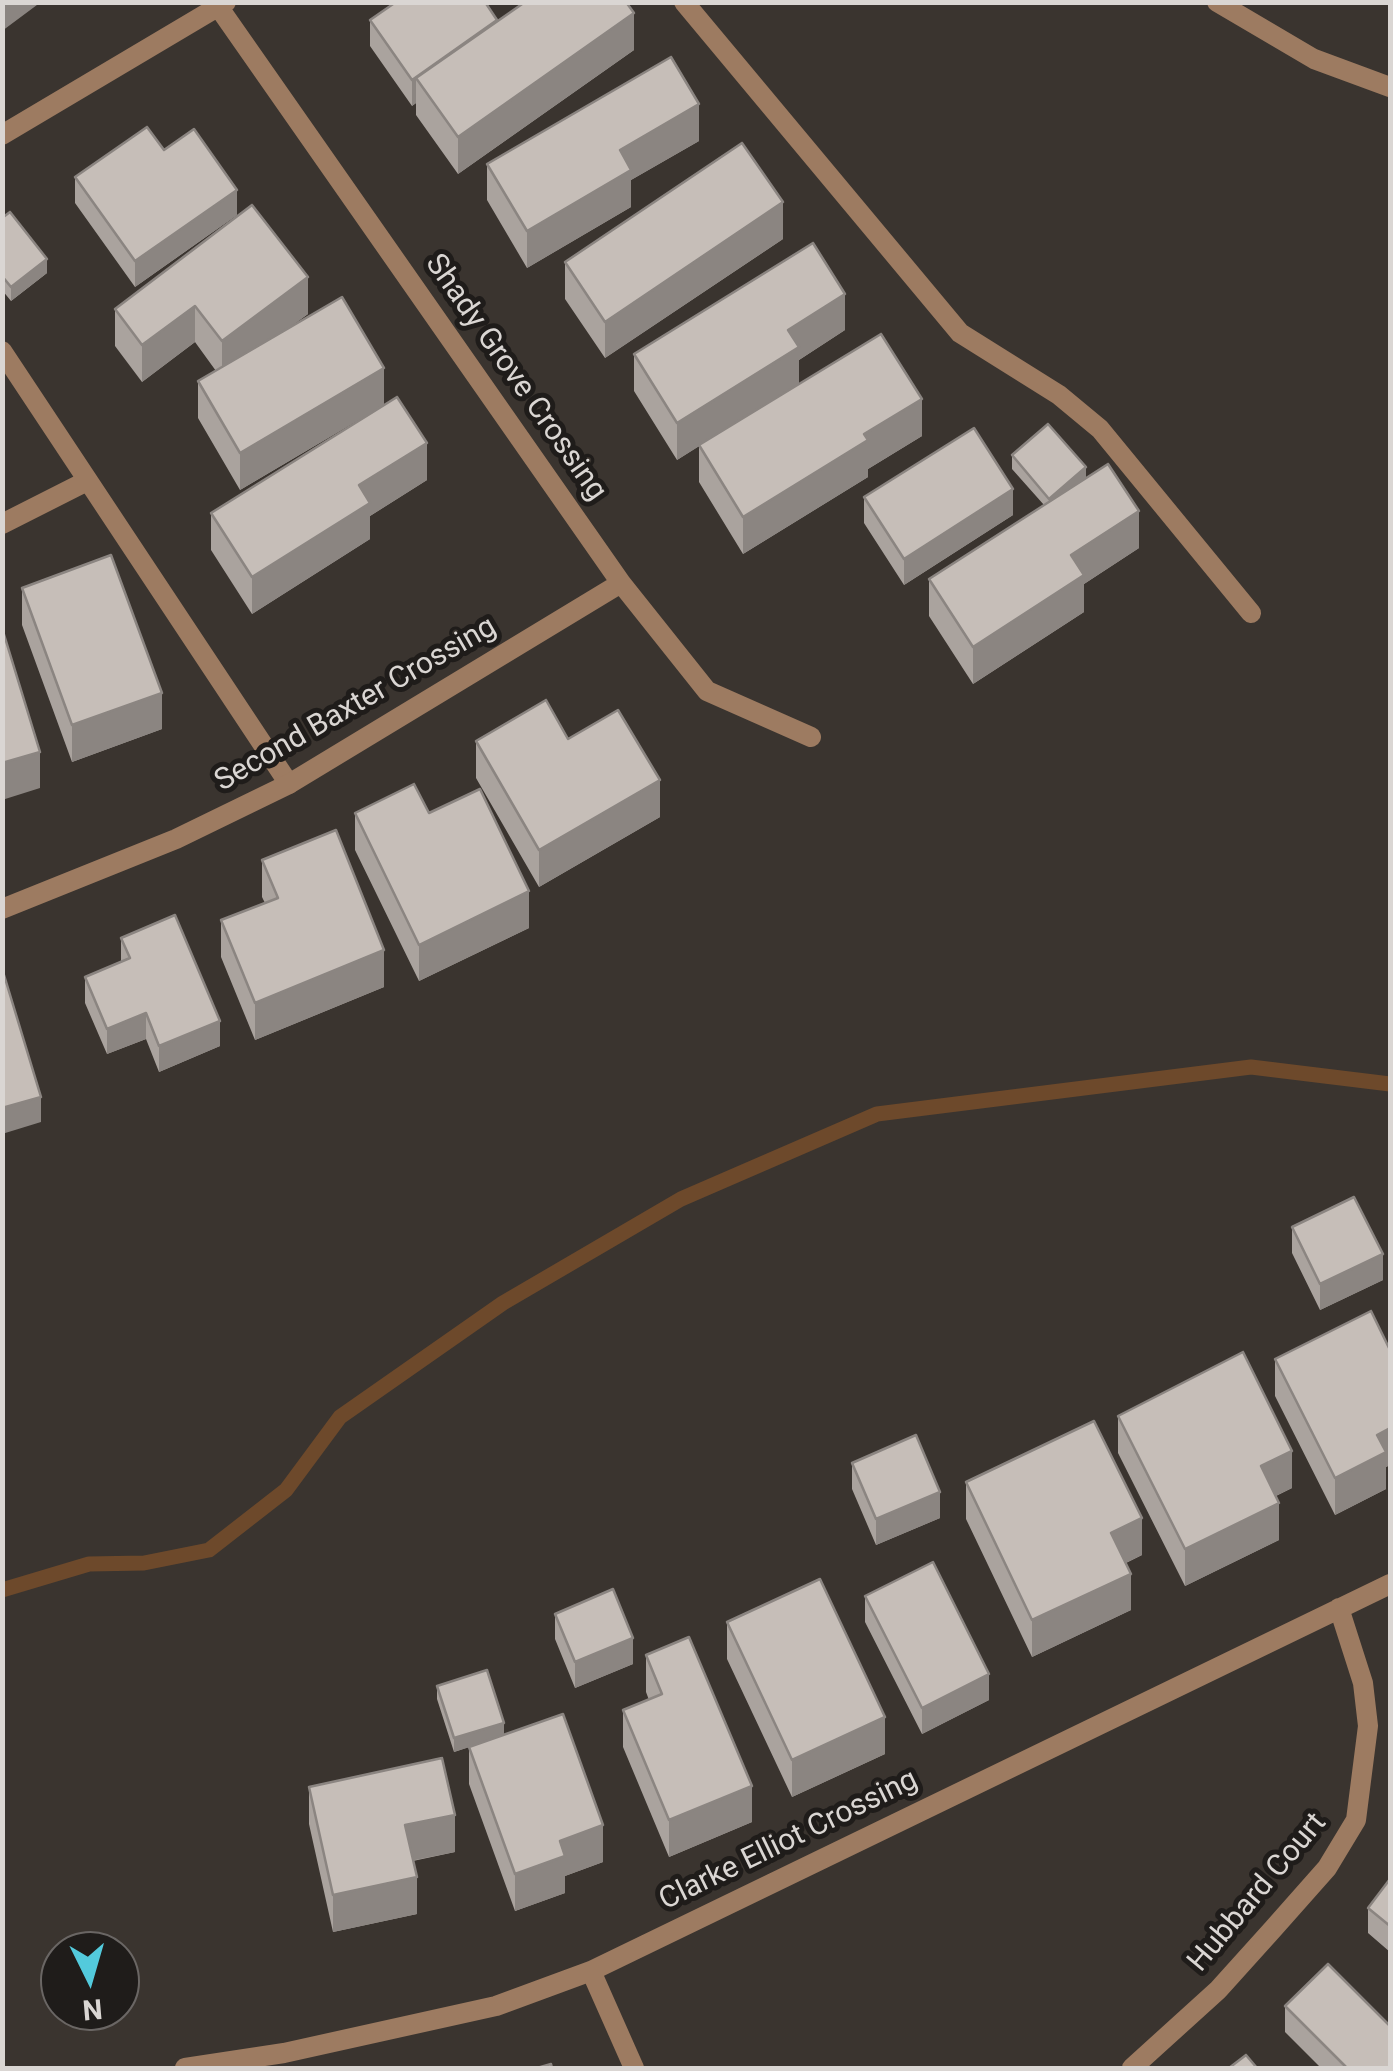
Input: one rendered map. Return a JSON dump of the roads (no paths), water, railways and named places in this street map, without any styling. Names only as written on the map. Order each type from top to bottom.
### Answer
[{"type":"street","points":[[684,2],[960,332],[1059,394],[1100,429],[1250,613]]},
{"type":"street","points":[[1217,2],[1314,59],[1390,87]]},
{"type":"street","points":[[2,135],[220,4]]},
{"type":"street","name":"Shady Grove Crossing","points":[[220,4],[621,583],[707,691],[810,736]]},
{"type":"street","points":[[2,351],[289,784]]},
{"type":"street","points":[[2,524],[87,480]]},
{"type":"street","name":"Second Baxter Crossing","points":[[2,909],[176,839],[289,784],[621,583]]},
{"type":"street","name":"Clarke Elliot Crossing","points":[[185,2068],[284,2053],[496,2006],[590,1971],[1390,1584]]},
{"type":"street","name":"Hubbard Court","points":[[1132,2068],[1218,1990],[1274,1930],[1327,1868],[1356,1820],[1368,1726],[1363,1682],[1339,1608]]},
{"type":"street","points":[[590,1971],[634,2068]]},
{"type":"waterway","points":[[2,1590],[89,1564],[144,1563],[209,1550],[286,1490],[340,1417],[503,1303],[681,1199],[877,1114],[1251,1067],[1390,1084]]}]
